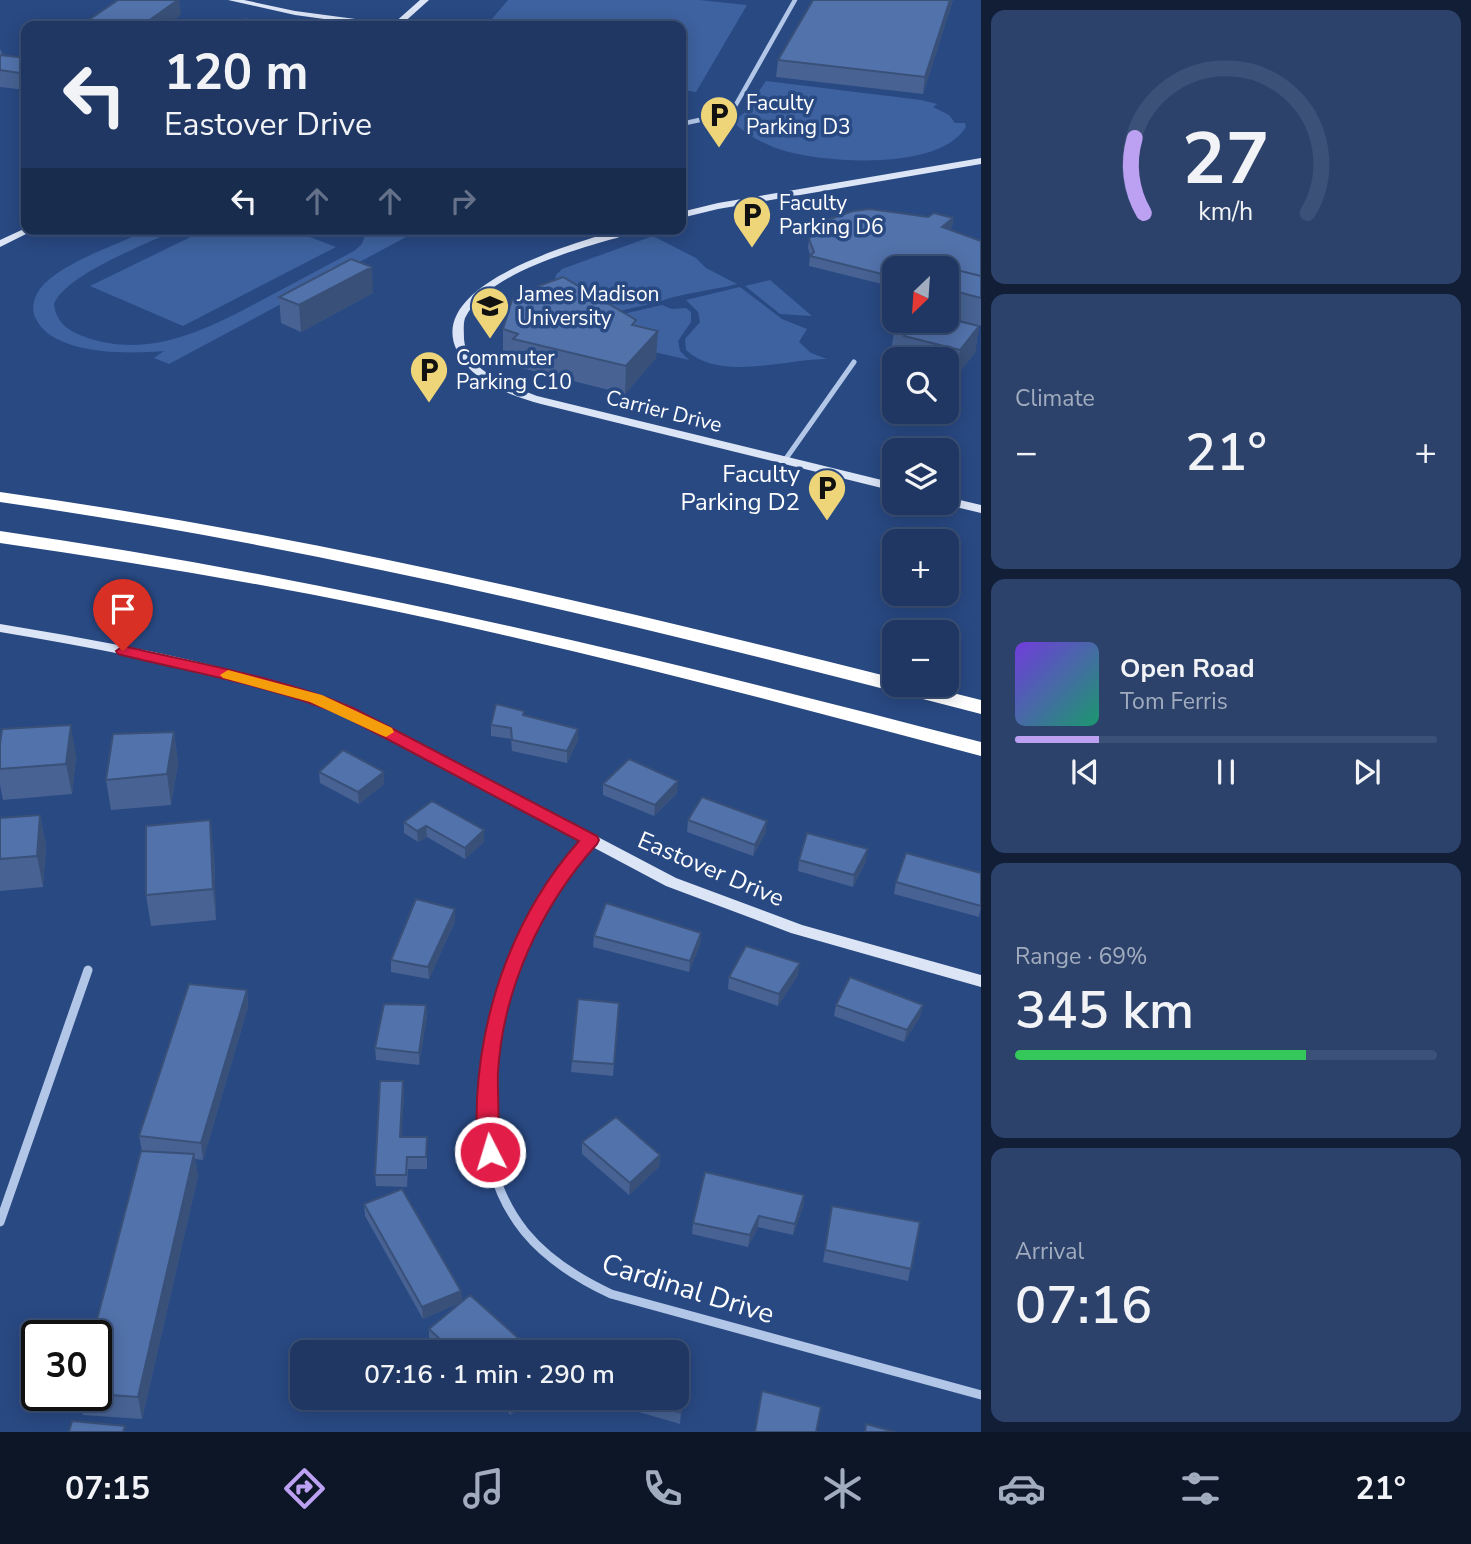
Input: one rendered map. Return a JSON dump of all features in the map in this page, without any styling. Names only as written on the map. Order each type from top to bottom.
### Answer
[{"type":"highway","points":[[0,497],[164,522],[476,583],[695,634],[981,708]]},
{"type":"highway","points":[[0,537],[216,571],[375,602],[730,682],[981,749]]},
{"type":"street","points":[[232,0],[295,13],[355,21]]},
{"type":"street","points":[[399,21],[425,0]]},
{"type":"street","points":[[686,123],[718,116],[734,108],[795,0]]},
{"type":"street","points":[[686,214],[981,161]]},
{"type":"street","points":[[0,244],[21,234]]},
{"type":"street","name":"Carrier Drive","points":[[615,235],[549,257],[482,290],[463,309],[457,325],[457,339],[466,356],[490,379],[532,398],[882,484]]},
{"type":"street","points":[[785,460],[855,362]]},
{"type":"street","points":[[959,503],[981,509]]},
{"type":"street","name":"Eastover Drive","points":[[0,628],[177,662],[316,698],[347,711],[671,882],[797,929],[981,981]]},
{"type":"street","name":"Cardinal Drive","points":[[590,840],[561,876],[532,922],[509,974],[492,1040],[486,1116],[490,1152],[503,1198],[520,1226],[553,1260],[583,1281],[611,1294],[981,1395]]},
{"type":"street","points":[[0,1222],[89,970]]},
{"type":"shaded area","points":[[508,0],[699,0],[747,5],[696,92],[686,91],[686,21],[490,21]]},
{"type":"shaded area","points":[[766,81],[921,100],[937,104],[933,107],[949,115],[955,123],[965,123],[966,127],[952,141],[932,151],[908,157],[854,160],[785,151],[757,140],[733,122],[744,113]]},
{"type":"shaded area","points":[[137,235],[165,235],[90,271],[62,293],[54,304],[57,316],[74,332],[109,343],[133,345],[178,338],[222,321],[354,251],[362,244],[365,235],[408,236],[169,364],[154,358],[164,351],[93,350],[74,346],[44,330],[35,317],[33,308],[37,295],[55,275]]},
{"type":"shaded area","points":[[195,235],[305,235],[336,247],[183,326],[90,286]]},
{"type":"shaded area","points":[[653,236],[696,258],[706,268],[737,284],[607,314],[554,285],[556,275],[562,269]]},
{"type":"shaded area","points":[[770,280],[812,316],[780,314],[745,286]]},
{"type":"shaded area","points":[[740,287],[782,319],[807,329],[799,342],[811,353],[827,359],[735,367],[700,360],[686,350],[685,339],[700,322],[698,312],[686,300]]},
{"type":"shaded area","points":[[662,305],[672,309],[686,308],[691,312],[691,322],[678,341],[680,351],[689,360],[650,351],[610,317]]},
{"type":"building","points":[[118,0],[178,0],[148,21],[87,21]]},
{"type":"building","points":[[813,0],[950,0],[925,77],[778,60]]},
{"type":"building","points":[[0,55],[21,57],[21,73],[0,70]]},
{"type":"building","points":[[870,209],[928,217],[934,213],[953,218],[942,227],[981,241],[981,276],[959,270],[959,256],[882,256],[882,274],[810,256],[814,252],[809,239],[821,222],[853,211]]},
{"type":"building","points":[[351,259],[372,267],[299,305],[279,297]]},
{"type":"building","points":[[959,270],[981,276],[981,298],[959,292]]},
{"type":"building","points":[[563,277],[636,320],[632,325],[658,331],[626,366],[513,339],[518,334],[503,329],[512,300],[519,293]]},
{"type":"building","points":[[959,321],[979,326],[960,350],[959,347],[948,347],[904,336],[907,333],[959,333]]},
{"type":"building","points":[[496,704],[524,711],[523,715],[578,729],[567,751],[512,740],[511,728],[491,725]]},
{"type":"building","points":[[71,725],[66,764],[0,769],[2,729]]},
{"type":"building","points":[[174,732],[167,774],[106,780],[113,734]]},
{"type":"building","points":[[343,750],[384,772],[358,792],[319,772]]},
{"type":"building","points":[[629,759],[678,781],[655,805],[603,784]]},
{"type":"building","points":[[702,797],[767,821],[755,845],[688,820]]},
{"type":"building","points":[[432,801],[484,830],[465,848],[426,826],[417,831],[404,822]]},
{"type":"building","points":[[40,815],[37,856],[0,859],[0,818]]},
{"type":"building","points":[[210,820],[213,889],[146,895],[146,826]]},
{"type":"building","points":[[807,833],[868,849],[854,875],[799,860]]},
{"type":"building","points":[[906,853],[981,873],[981,906],[896,882]]},
{"type":"building","points":[[416,899],[455,909],[428,967],[391,960]]},
{"type":"building","points":[[606,903],[701,933],[690,961],[594,936]]},
{"type":"building","points":[[746,946],[800,963],[779,994],[729,977]]},
{"type":"building","points":[[850,977],[923,1005],[907,1030],[836,1005]]},
{"type":"building","points":[[189,984],[247,990],[201,1143],[139,1136]]},
{"type":"building","points":[[578,999],[619,1003],[614,1064],[572,1061]]},
{"type":"building","points":[[384,1004],[426,1005],[419,1053],[375,1048]]},
{"type":"building","points":[[380,1081],[403,1081],[400,1137],[427,1137],[426,1157],[407,1157],[406,1175],[375,1175]]},
{"type":"building","points":[[616,1117],[660,1155],[630,1183],[582,1142]]},
{"type":"building","points":[[141,1151],[194,1154],[138,1397],[112,1395],[112,1320],[97,1320]]},
{"type":"building","points":[[705,1172],[804,1195],[795,1224],[759,1216],[750,1235],[693,1223]]},
{"type":"building","points":[[402,1189],[461,1291],[422,1307],[364,1204]]},
{"type":"building","points":[[832,1206],[920,1222],[911,1269],[825,1250]]},
{"type":"building","points":[[470,1295],[520,1340],[441,1340],[429,1329]]},
{"type":"building","points":[[762,1391],[821,1407],[816,1432],[755,1432]]},
{"type":"building","points":[[72,1421],[125,1426],[123,1432],[69,1432]]},
{"type":"building","points":[[866,1424],[895,1432],[865,1432]]},
{"type":"slow traffic","points":[[228,675],[316,698],[386,732]]},
{"type":"place","name":"Faculty Parking D3","points":[[719,149]]},
{"type":"place","name":"Faculty Parking D6","points":[[752,249]]},
{"type":"place","name":"James Madison University","points":[[490,340]]},
{"type":"place","name":"Commuter Parking C10","points":[[429,404]]},
{"type":"place","name":"Faculty Parking D2","points":[[827,522]]},
{"type":"route","points":[[123,651],[273,685],[316,698],[347,711],[590,840],[546,898],[509,974],[494,1030],[488,1070],[486,1116],[490,1152]]}]
